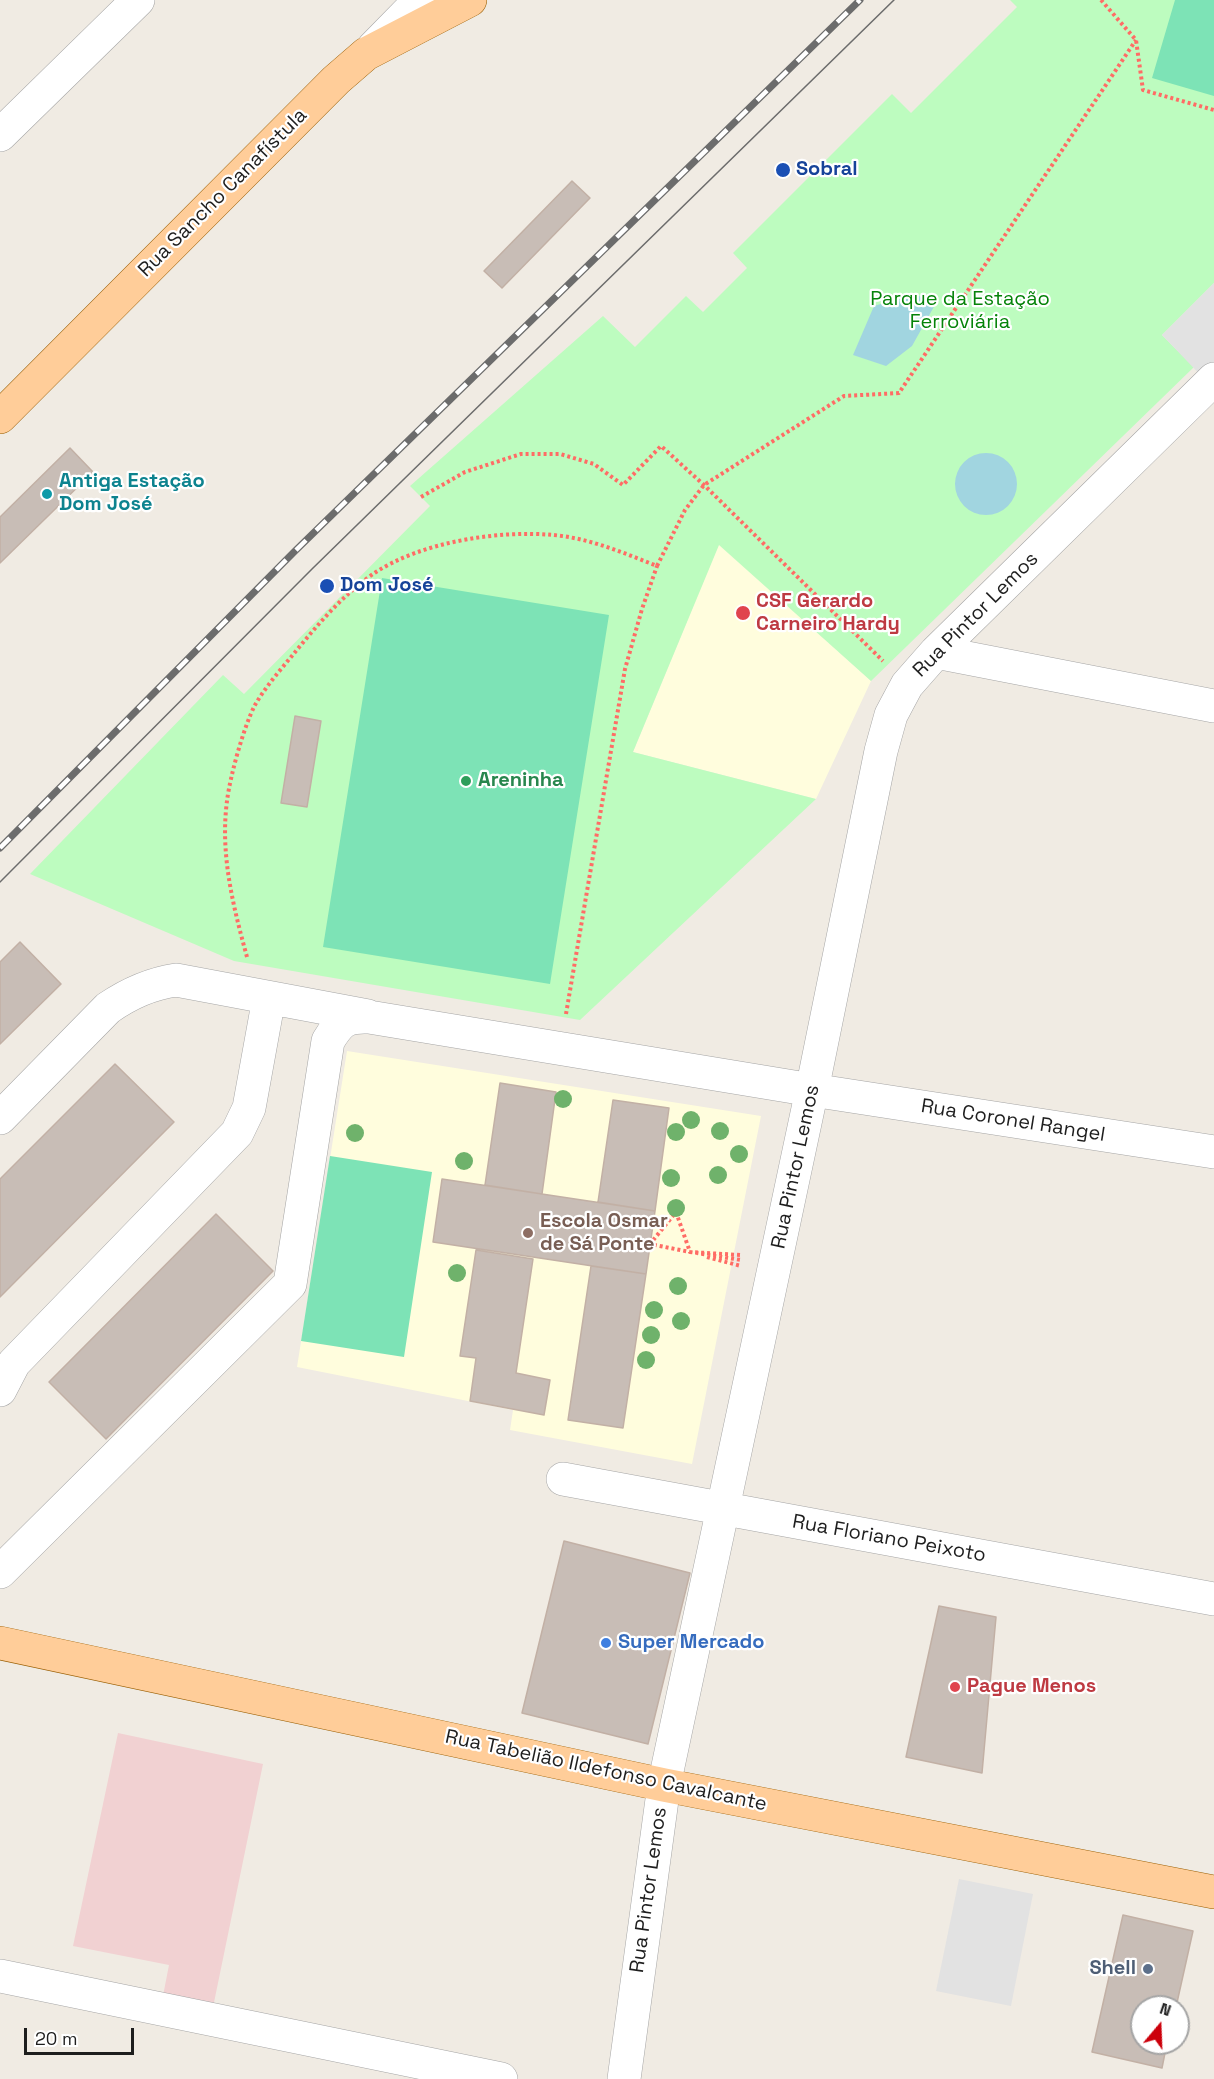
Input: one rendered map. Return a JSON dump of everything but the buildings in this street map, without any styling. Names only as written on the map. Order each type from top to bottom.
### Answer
[{"type":"main road","name":"Rua Sancho Canafístula","points":[[0,417],[336,80],[366,54],[470,0]]},
{"type":"main road","name":"Rua Tabelião Ildefonso Cavalcante","points":[[0,1643],[664,1785],[1214,1892]]},
{"type":"street","points":[[4,126],[138,0]]},
{"type":"street","points":[[366,54],[420,0]]},
{"type":"street","name":"Rua Pintor Lemos","points":[[624,2079],[664,1785],[813,1090],[881,751],[891,716],[907,684],[936,652],[1214,379]]},
{"type":"street","points":[[936,652],[1214,706]]},
{"type":"street","name":"Rua Coronel Rangel","points":[[0,1118],[108,1008],[128,994],[154,984],[176,980],[369,1017],[813,1090],[1214,1152]]},
{"type":"street","points":[[0,1390],[14,1363],[237,1133],[249,1108],[263,997]]},
{"type":"street","points":[[0,1572],[290,1284],[328,1041],[335,1028],[350,1016],[369,1017]]},
{"type":"street","name":"Rua Floriano Peixoto","points":[[563,1479],[1214,1599]]},
{"type":"street","points":[[0,1976],[501,2079]]},
{"type":"path","points":[[1101,0],[1136,40],[1143,90],[1214,110]]},
{"type":"path","points":[[560,1048],[625,669],[657,566],[685,510],[704,485],[844,396],[899,393],[1136,40]]},
{"type":"path","points":[[421,497],[465,472],[521,454],[560,454],[594,464],[623,485],[661,446],[704,485],[907,684]]},
{"type":"path","points":[[263,997],[230,891],[225,851],[227,800],[238,754],[255,705],[313,630],[342,600],[374,574],[409,556],[448,543],[504,535],[554,535],[609,547],[657,566]]},
{"type":"path","points":[[690,1252],[676,1212],[650,1244],[690,1252],[775,1266]]},
{"type":"path","points":[[690,1252],[775,1266]]},
{"type":"path","points":[[690,1252],[775,1266]]},
{"type":"shaded area","points":[[1214,283],[1214,379],[1209,384],[1162,335]]},
{"type":"shaded area","name":"CSF Gerardo Carneiro Hardy","points":[[719,544],[871,681],[816,799],[633,752]]},
{"type":"shaded area","name":"Escola Osmar de Sá Ponte","points":[[347,1051],[761,1116],[692,1464],[510,1430],[513,1410],[297,1367]]},
{"type":"shaded area","points":[[118,1733],[263,1764],[211,2017],[161,2006],[169,1965],[73,1946]]},
{"type":"shaded area","points":[[959,1879],[1033,1894],[1011,2006],[936,1991]]},
{"type":"green space","name":"Parque da Estação Ferroviária","points":[[1010,0],[1214,0],[1214,283],[1162,335],[1194,367],[871,681],[719,545],[633,752],[816,799],[580,1020],[234,961],[30,874],[223,675],[244,694],[430,506],[410,486],[603,316],[635,347],[686,296],[703,312],[747,268],[733,253],[892,94],[911,113],[1017,7]]},
{"type":"green space","points":[[1175,0],[1214,0],[1214,96],[1152,78]]},
{"type":"green space","name":"Areninha","points":[[382,578],[609,615],[550,984],[323,947]]},
{"type":"green space","points":[[330,1156],[432,1172],[404,1357],[301,1341]]},
{"type":"water","points":[[914,294],[936,303],[912,346],[886,366],[853,355],[874,306]]},
{"type":"water","points":[[980,453],[992,453],[1008,462],[1015,472],[1017,484],[1015,496],[1008,506],[992,515],[980,515],[969,510],[960,501],[955,490],[955,478],[960,467],[969,458]]},
{"type":"tram line","points":[[0,882],[312,569],[894,0]]},
{"type":"railway","points":[[0,848],[295,551],[860,0]]},
{"type":"place","name":"Sobral","points":[[783,170]]},
{"type":"place","name":"Antiga Estação Dom José","points":[[47,494]]},
{"type":"place","name":"Dom José","points":[[327,586]]},
{"type":"place","name":"CSF Gerardo Carneiro Hardy","points":[[743,613]]},
{"type":"place","name":"Areninha","points":[[466,781]]},
{"type":"place","name":"Escola Osmar de Sá Ponte","points":[[528,1233]]},
{"type":"place","name":"Super Mercado","points":[[606,1643]]},
{"type":"place","name":"Pague Menos","points":[[955,1687]]},
{"type":"place","name":"Shell","points":[[1148,1969]]}]
